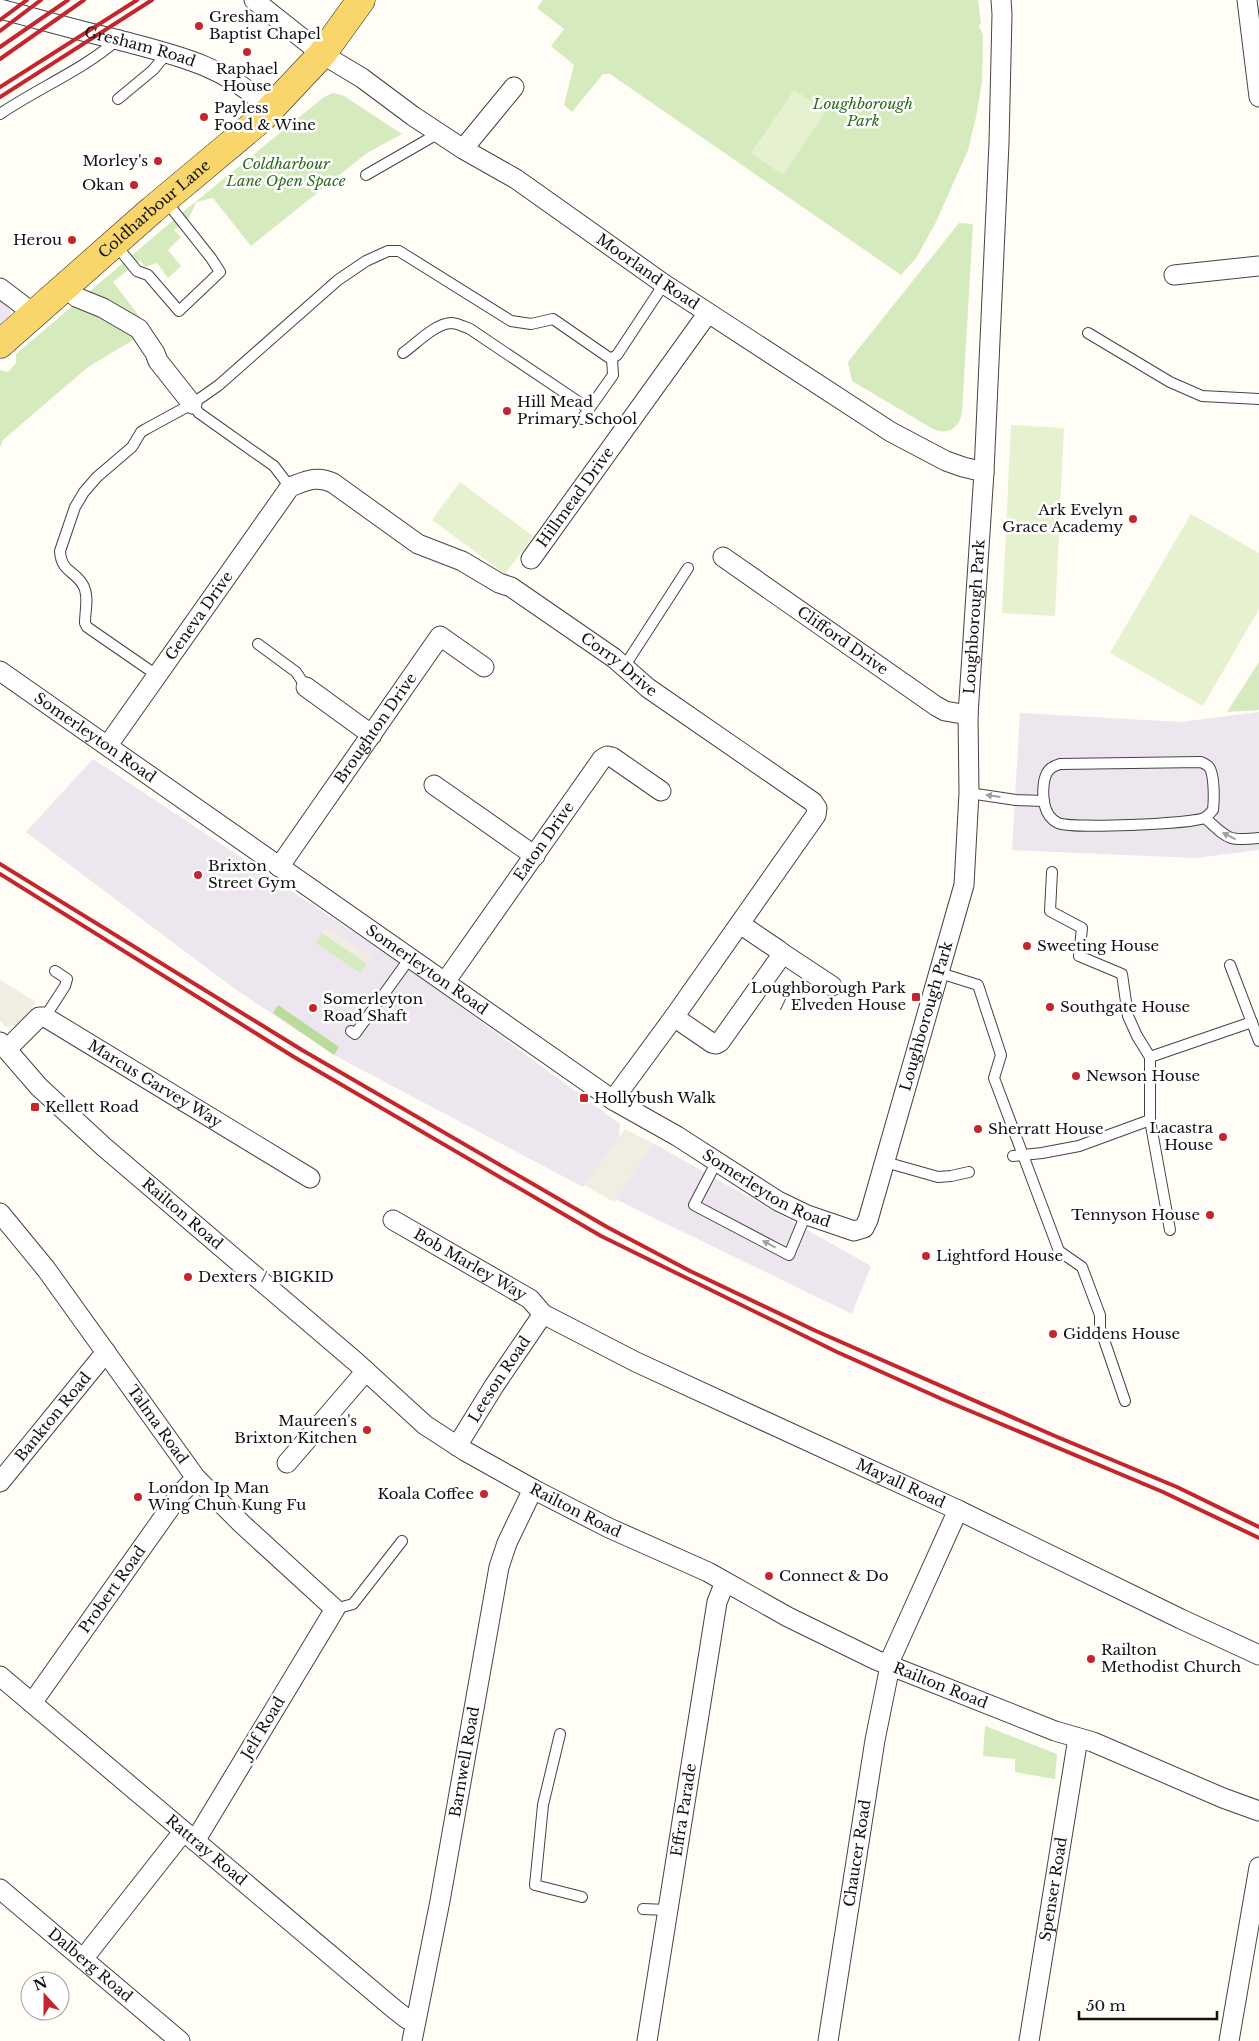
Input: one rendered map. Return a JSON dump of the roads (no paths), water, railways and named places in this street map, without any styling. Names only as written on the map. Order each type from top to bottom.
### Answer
[{"type":"main road","name":"Coldharbour Lane","points":[[0,344],[33,313],[240,137],[270,109],[322,54],[361,0]]},
{"type":"street","name":"Moorland Road","points":[[254,0],[322,54],[362,78],[439,134],[516,179],[708,313],[920,448],[963,467],[984,472]]},
{"type":"street","name":"Loughborough Park","points":[[868,1220],[964,886],[969,793],[968,715],[984,472],[999,143],[1002,14],[1000,0]]},
{"type":"street","points":[[1247,0],[1259,97]]},
{"type":"street","name":"Gresham Road","points":[[0,8],[168,52],[219,72],[252,92],[270,109]]},
{"type":"street","points":[[463,149],[514,87]]},
{"type":"street","points":[[1174,275],[1259,266]]},
{"type":"street","points":[[0,288],[33,313]]},
{"type":"street","points":[[76,297],[102,308],[139,329],[155,353],[158,362],[192,404]]},
{"type":"street","name":"Hillmead Drive","points":[[531,559],[708,313]]},
{"type":"street","name":"Corry Drive","points":[[290,487],[316,478],[334,483],[418,544],[462,561],[499,583],[512,588],[614,658],[648,688],[813,802],[817,808],[816,815],[740,924],[613,1100]]},
{"type":"street","name":"Geneva Drive","points":[[108,745],[290,487]]},
{"type":"street","name":"Clifford Drive","points":[[723,557],[936,706],[945,711],[968,715]]},
{"type":"street","name":"Broughton Drive","points":[[279,867],[440,636],[484,667]]},
{"type":"street","name":"Somerleyton Road","points":[[0,671],[613,1100],[717,1161],[778,1201],[854,1232],[864,1228],[868,1220]]},
{"type":"street","points":[[306,687],[372,735]]},
{"type":"street","name":"Eaton Drive","points":[[445,982],[602,759],[607,756],[612,757],[661,791]]},
{"type":"street","points":[[434,785],[535,856]]},
{"type":"street","points":[[740,924],[832,986]]},
{"type":"street","points":[[674,1017],[712,1043],[720,1042],[782,953]]},
{"type":"street","points":[[4,1046],[39,1016],[45,1017]]},
{"type":"street","name":"Marcus Garvey Way","points":[[45,1017],[310,1178]]},
{"type":"street","name":"Railton Road","points":[[4,1046],[39,1087],[97,1141],[366,1371],[425,1425],[457,1446],[533,1489],[609,1528],[726,1582],[788,1617],[889,1665],[916,1674],[1056,1731],[1116,1752],[1223,1798],[1259,1811]]},
{"type":"street","name":"Talma Road","points":[[0,1213],[7,1236],[46,1269],[196,1478],[333,1612]]},
{"type":"street","name":"Bob Marley Way","points":[[393,1220],[530,1299],[542,1314]]},
{"type":"street","name":"Leeson Road","points":[[457,1446],[542,1314]]},
{"type":"street","name":"Mayall Road","points":[[542,1314],[636,1362],[958,1510],[1259,1655]]},
{"type":"street","name":"Bankton Road","points":[[0,1482],[106,1352]]},
{"type":"street","points":[[287,1463],[366,1371]]},
{"type":"street","name":"Probert Road","points":[[32,1703],[180,1494],[196,1478]]},
{"type":"street","name":"Barnwell Road","points":[[412,2041],[440,1902],[500,1567],[507,1543],[533,1489]]},
{"type":"street","name":"Chaucer Road","points":[[828,2041],[875,1740],[889,1665],[958,1510]]},
{"type":"street","name":"Effra Parade","points":[[646,2041],[717,1602],[726,1582]]},
{"type":"street","name":"Jelf Road","points":[[83,1959],[189,1836],[333,1612]]},
{"type":"street","name":"Rattray Road","points":[[0,1676],[393,2008],[407,2019],[415,2020]]},
{"type":"street","name":"Spenser Road","points":[[1029,2041],[1078,1738]]},
{"type":"street","points":[[1229,2041],[1259,1867]]},
{"type":"street","name":"Dalberg Road","points":[[0,1889],[180,2041]]},
{"type":"lane","points":[[0,114],[20,100],[104,52],[117,40]]},
{"type":"lane","points":[[118,99],[152,70],[168,52]]},
{"type":"lane","points":[[366,175],[439,134]]},
{"type":"lane","points":[[114,243],[137,270],[148,275],[179,311],[220,272],[165,199]]},
{"type":"lane","points":[[158,676],[87,627],[85,617],[87,596],[85,589],[82,583],[63,565],[60,551],[79,499],[90,484],[132,447],[141,432],[192,404],[219,385],[338,280],[366,262],[388,251],[399,251],[511,321],[532,324],[553,319],[612,358]]},
{"type":"lane","points":[[612,358],[617,355],[664,284]]},
{"type":"lane","points":[[403,353],[435,329],[453,322],[470,329],[589,409]]},
{"type":"lane","points":[[1088,333],[1170,382],[1202,396],[1259,398]]},
{"type":"lane","points":[[582,419],[613,375],[612,358]]},
{"type":"lane","points":[[192,404],[199,413],[274,466],[290,487]]},
{"type":"lane","points":[[624,667],[688,568]]},
{"type":"lane","points":[[258,644],[296,672],[306,687]]},
{"type":"lane","points":[[1201,762],[1212,771],[1213,810],[1205,818],[1129,824],[1059,824],[1049,816],[1044,801],[1046,773],[1051,766],[1060,764],[1201,762]]},
{"type":"lane","points":[[969,793],[1016,800],[1044,801]]},
{"type":"lane","points":[[1205,818],[1227,837],[1235,840],[1259,838]]},
{"type":"lane","points":[[1052,872],[1050,911],[1082,928],[1079,956],[1122,974],[1128,1016],[1137,1036],[1150,1057],[1150,1120],[1170,1230]]},
{"type":"lane","points":[[351,1031],[355,1034],[410,958]]},
{"type":"lane","points":[[1230,964],[1259,1041]]},
{"type":"lane","points":[[45,1017],[65,986],[67,979],[54,971]]},
{"type":"lane","points":[[940,973],[978,984],[1001,1054],[994,1078],[1018,1155],[1059,1251],[1082,1267],[1100,1315],[1100,1328],[1125,1401]]},
{"type":"lane","points":[[1150,1057],[1252,1022]]},
{"type":"lane","points":[[1018,1155],[1042,1153],[1078,1146],[1150,1120]]},
{"type":"lane","points":[[717,1161],[694,1205],[789,1255],[806,1214]]},
{"type":"lane","points":[[885,1162],[938,1177],[969,1172]]},
{"type":"lane","points":[[333,1612],[353,1604],[402,1541]]},
{"type":"lane","points":[[560,1734],[543,1805],[535,1885],[582,1897]]},
{"type":"lane","points":[[643,1909],[668,1910]]},
{"type":"railway","points":[[0,20],[27,0]]},
{"type":"railway","points":[[0,31],[41,0]]},
{"type":"railway","points":[[0,47],[68,0]]},
{"type":"railway","points":[[0,59],[84,0]]},
{"type":"railway","points":[[0,87],[137,0]]},
{"type":"railway","points":[[0,97],[152,0]]},
{"type":"railway","points":[[0,864],[302,1050],[607,1227],[690,1271],[816,1331],[1055,1436],[1177,1487],[1259,1527]]},
{"type":"railway","points":[[0,874],[294,1057],[601,1236],[837,1352],[944,1400],[1163,1492],[1259,1538]]},
{"type":"place","name":"Gresham Baptist Chapel","points":[[199,26]]},
{"type":"place","name":"Raphael House","points":[[247,52]]},
{"type":"place","name":"Payless Food & Wine","points":[[204,117]]},
{"type":"place","name":"Morley's","points":[[158,161]]},
{"type":"place","name":"Okan","points":[[134,185]]},
{"type":"place","name":"Herou","points":[[72,240]]},
{"type":"place","name":"Hill Mead Primary School","points":[[507,411]]},
{"type":"place","name":"Ark Evelyn Grace Academy","points":[[1133,519]]},
{"type":"place","name":"Brixton Street Gym","points":[[198,875]]},
{"type":"place","name":"Sweeting House","points":[[1027,946]]},
{"type":"place","name":"Loughborough Park / Elveden House","points":[[916,997]]},
{"type":"place","name":"Southgate House","points":[[1050,1007]]},
{"type":"place","name":"Somerleyton Road Shaft","points":[[313,1008]]},
{"type":"place","name":"Newson House","points":[[1076,1076]]},
{"type":"place","name":"Hollybush Walk","points":[[584,1098]]},
{"type":"place","name":"Kellett Road","points":[[35,1107]]},
{"type":"place","name":"Sherratt House","points":[[978,1129]]},
{"type":"place","name":"Lacastra House","points":[[1223,1137]]},
{"type":"place","name":"Tennyson House","points":[[1210,1215]]},
{"type":"place","name":"Lightford House","points":[[926,1256]]},
{"type":"place","name":"Dexters / BIGKID","points":[[188,1277]]},
{"type":"place","name":"Giddens House","points":[[1053,1334]]},
{"type":"place","name":"Maureen's Brixton Kitchen","points":[[367,1430]]},
{"type":"place","name":"Koala Coffee","points":[[484,1494]]},
{"type":"place","name":"London Ip Man Wing Chun Kung Fu","points":[[138,1497]]},
{"type":"place","name":"Connect & Do","points":[[769,1576]]},
{"type":"place","name":"Railton Methodist Church","points":[[1091,1659]]},
{"type":"park label","name":"Coldharbour Lane Open Space","points":[[286,172]]}]
